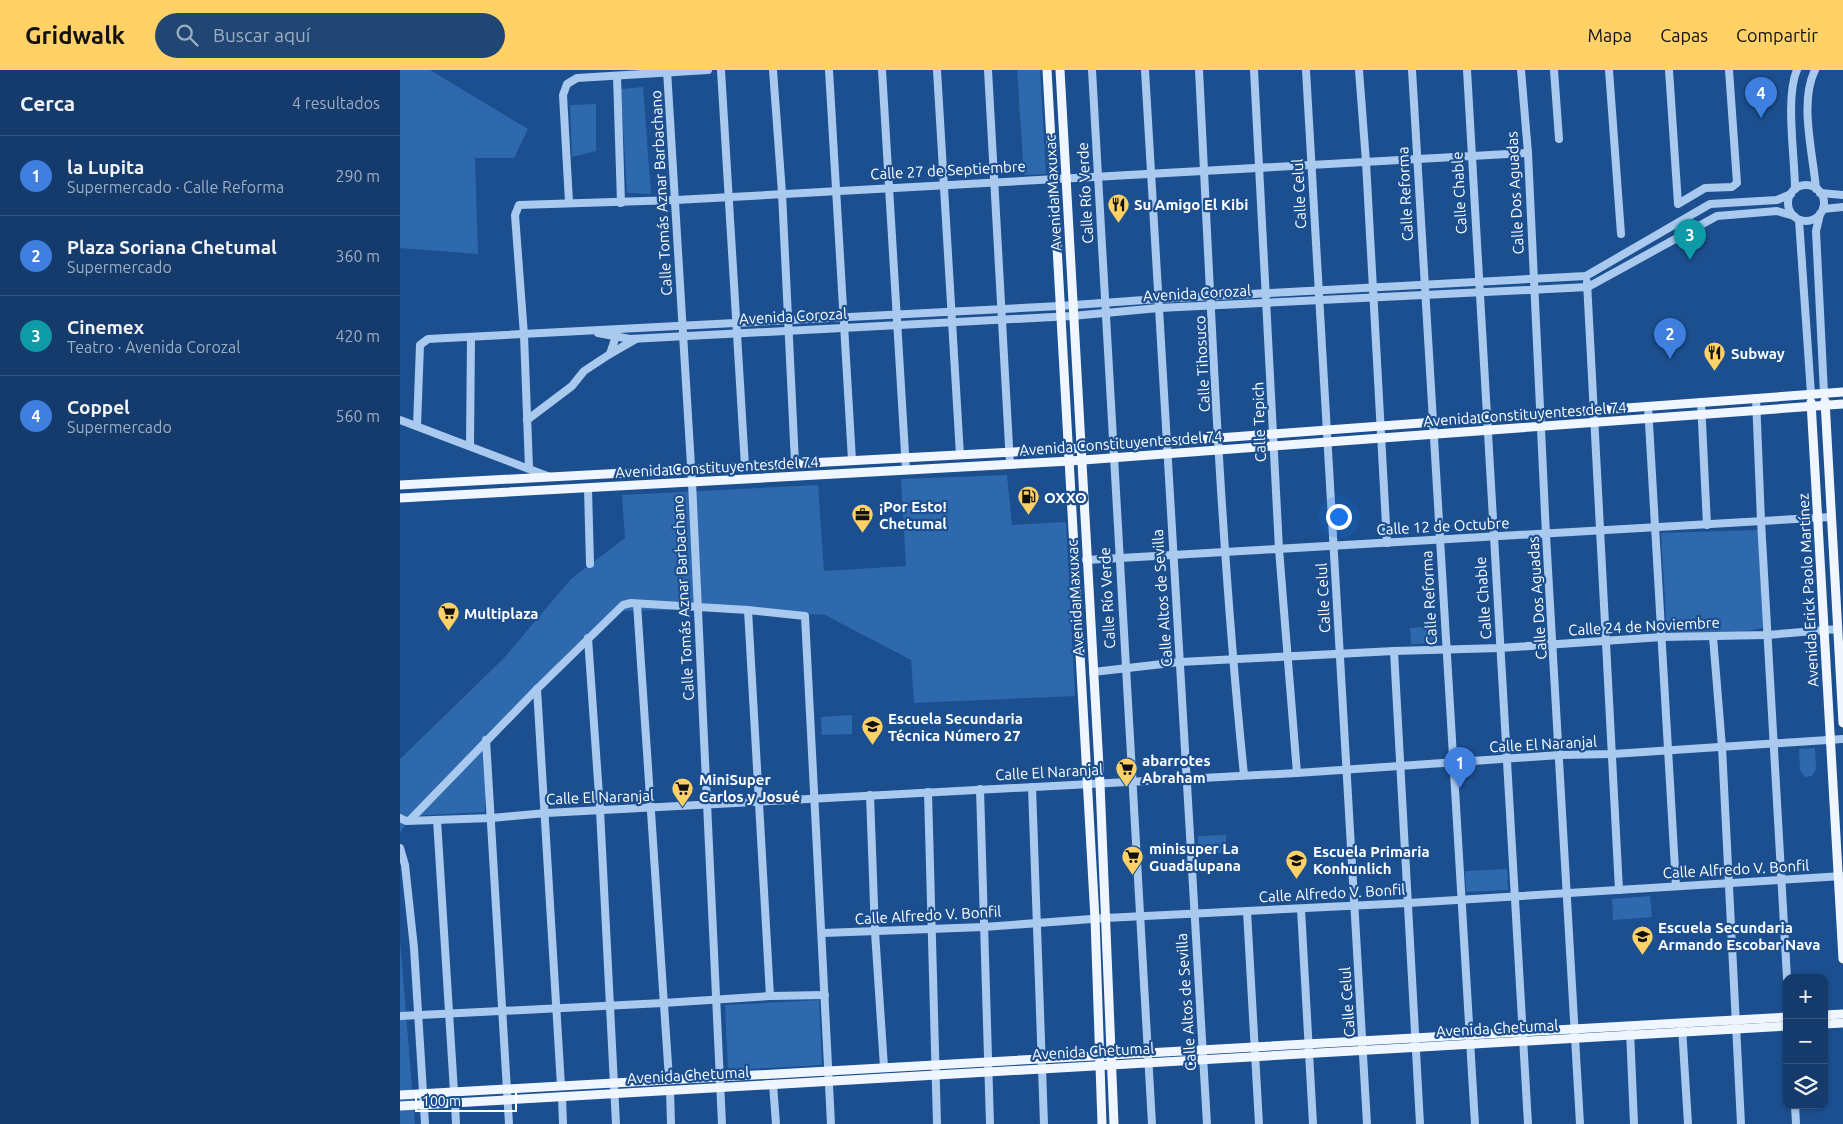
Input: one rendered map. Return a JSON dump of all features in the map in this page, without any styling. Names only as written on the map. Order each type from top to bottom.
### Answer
[{"type":"main road","name":"Avenida Maxuxac","points":[[1047,70],[1095,919],[1098,1054],[1102,1124]]},
{"type":"main road","name":"Avenida Maxuxac","points":[[1060,70],[1067,178],[1072,316],[1100,784],[1114,1124]]},
{"type":"main road","name":"Avenida Constituyentes del 74","points":[[400,485],[1069,449],[1843,392]]},
{"type":"main road","name":"Avenida Erick Paolo Martínez","points":[[1811,394],[1830,740],[1841,876],[1843,959]]},
{"type":"main road","name":"Avenida Erick Paolo Martínez","points":[[1824,394],[1843,723]]},
{"type":"main road","name":"Avenida Constituyentes del 74","points":[[400,498],[1070,461],[1843,404]]},
{"type":"main road","points":[[1828,1015],[1843,1014]]},
{"type":"main road","name":"Avenida Chetumal","points":[[400,1106],[1150,1062],[1203,1058],[1255,1051],[1737,1024],[1783,1018]]},
{"type":"main road","points":[[1828,1024],[1843,1023]]},
{"type":"main road","name":"Avenida Chetumal","points":[[1737,1024],[1783,1026]]},
{"type":"main road","name":"Avenida Chetumal","points":[[400,1095],[1098,1054],[1204,1049],[1255,1051]]},
{"type":"street","points":[[569,202],[563,95],[567,84],[577,78],[617,76],[631,72],[708,70]]},
{"type":"street","points":[[721,70],[739,333],[745,466]]},
{"type":"street","points":[[773,70],[782,193],[795,463]]},
{"type":"street","points":[[829,70],[852,460]]},
{"type":"street","points":[[882,70],[906,470]]},
{"type":"street","points":[[937,70],[960,455]]},
{"type":"street","points":[[988,70],[1010,464]]},
{"type":"street","name":"Calle Río Verde","points":[[1092,70],[1125,669],[1150,1062],[1152,1124]]},
{"type":"street","name":"Calle Altos de Sevilla","points":[[1145,70],[1194,913],[1204,1049],[1206,1124]]},
{"type":"street","name":"Calle Tihosuco","points":[[1199,70],[1221,450],[1225,553],[1232,661],[1244,775]]},
{"type":"street","name":"Calle Tepich","points":[[1254,70],[1268,302],[1279,549],[1298,773]]},
{"type":"street","name":"Calle Celul","points":[[1306,70],[1367,1124]]},
{"type":"street","points":[[1359,70],[1366,162],[1386,543]]},
{"type":"street","name":"Calle Reforma","points":[[1412,70],[1432,434],[1475,1124]]},
{"type":"street","name":"Calle Chable","points":[[1467,70],[1486,430],[1528,1124]]},
{"type":"street","name":"Calle Dos Aguadas","points":[[1520,70],[1528,153],[1542,414],[1546,535],[1580,1124]]},
{"type":"street","points":[[1554,70],[1559,139]]},
{"type":"street","points":[[1609,70],[1621,234]]},
{"type":"street","points":[[1669,70],[1678,204],[1705,188],[1735,186],[1737,183],[1729,70]]},
{"type":"street","points":[[1797,70],[1793,78],[1792,103],[1793,191],[1788,203],[1797,218],[1811,220],[1822,212],[1843,207]]},
{"type":"street","points":[[1815,70],[1810,81],[1807,102],[1818,191],[1823,198],[1822,212]]},
{"type":"street","name":"Calle Tomás Aznar Barbachano","points":[[667,71],[692,482],[722,1124]]},
{"type":"street","points":[[617,76],[621,203]]},
{"type":"street","name":"Calle 27 de Septiembre","points":[[524,335],[515,215],[519,205],[569,202],[621,203],[1528,153]]},
{"type":"street","points":[[1793,191],[1806,186],[1818,191],[1843,195]]},
{"type":"street","name":"Avenida Corozal","points":[[617,333],[636,339],[1002,320],[1060,311],[1072,306],[1158,299],[1586,276],[1710,204],[1777,200],[1793,191]]},
{"type":"street","name":"Avenida Corozal","points":[[417,426],[420,345],[428,339],[583,331],[617,333],[682,326],[787,319],[1002,309],[1060,311],[1072,316],[1212,305],[1588,287],[1717,216],[1777,211],[1797,218]]},
{"type":"street","name":"Avenida Erick Paolo Martínez","points":[[1822,212],[1816,231],[1824,394]]},
{"type":"street","name":"Avenida Erick Paolo Martínez","points":[[1797,218],[1804,278],[1811,394]]},
{"type":"street","points":[[1586,276],[1595,422],[1599,531],[1608,642],[1619,890]]},
{"type":"street","points":[[1804,278],[1818,277]]},
{"type":"street","points":[[610,354],[617,333]]},
{"type":"street","points":[[524,335],[529,468]]},
{"type":"street","points":[[470,446],[471,337]]},
{"type":"street","points":[[527,420],[572,386],[584,370],[636,339]]},
{"type":"street","points":[[1808,342],[1822,343]]},
{"type":"street","points":[[1756,398],[1760,521],[1787,974]]},
{"type":"street","points":[[1701,402],[1700,415],[1708,525]]},
{"type":"street","points":[[1648,406],[1676,886]]},
{"type":"street","points":[[400,420],[550,477]]},
{"type":"street","points":[[824,462],[825,474]]},
{"type":"street","points":[[588,488],[590,564]]},
{"type":"street","name":"Calle 12 de Octubre","points":[[1086,560],[1493,536],[1546,535],[1831,517]]},
{"type":"street","points":[[638,604],[669,1079]]},
{"type":"street","points":[[404,821],[622,605],[638,604],[748,610],[805,616],[823,933],[831,1124]]},
{"type":"street","points":[[748,610],[770,996]]},
{"type":"street","name":"Calle 24 de Noviembre","points":[[1093,672],[1180,662],[1232,661],[1394,651],[1500,648],[1662,637],[1767,635],[1838,629]]},
{"type":"street","points":[[1713,637],[1722,747],[1742,1124]]},
{"type":"street","points":[[588,638],[600,810],[616,1124]]},
{"type":"street","points":[[1394,651],[1420,1124]]},
{"type":"street","points":[[537,689],[546,812],[561,1086]]},
{"type":"street","name":"Calle El Naranjal","points":[[404,821],[492,818],[546,812],[651,809],[870,795],[1298,773],[1454,764],[1507,758],[1667,751],[1843,739]]},
{"type":"street","points":[[486,740],[492,818],[508,1124]]},
{"type":"street","points":[[1032,787],[1044,1124]]},
{"type":"street","points":[[980,789],[990,1124]]},
{"type":"street","points":[[928,792],[930,930],[937,1124]]},
{"type":"street","points":[[870,795],[874,932],[884,1067]]},
{"type":"street","points":[[437,820],[454,1092]]},
{"type":"street","points":[[400,848],[405,865],[414,948],[425,1124]]},
{"type":"street","name":"Calle Alfredo V. Bonfil","points":[[823,933],[984,927],[1105,918],[1461,900],[1841,876]]},
{"type":"street","points":[[1301,909],[1313,1124]]},
{"type":"street","points":[[1247,912],[1258,1124]]},
{"type":"street","points":[[400,1016],[502,1012],[770,996],[825,995]]},
{"type":"street","points":[[1682,1027],[1688,1124]]},
{"type":"street","points":[[1630,1030],[1634,1124]]},
{"type":"street","points":[[773,1084],[776,1124]]},
{"type":"street","points":[[670,1090],[671,1124]]},
{"type":"street","points":[[562,1096],[563,1124]]},
{"type":"street","points":[[455,1103],[456,1124]]},
{"type":"street","points":[[1795,1109],[1796,1124]]},
{"type":"shaded area","points":[[400,70],[430,70],[528,129],[514,158],[475,158],[478,254],[400,248]]},
{"type":"shaded area","points":[[1017,70],[1040,70],[1046,174],[1024,175]]},
{"type":"shaded area","points":[[643,87],[651,194],[627,193],[621,89]]},
{"type":"shaded area","points":[[596,104],[596,151],[572,157],[570,105]]},
{"type":"shaded area","points":[[1007,475],[1012,525],[1066,522],[1075,696],[914,703],[911,660],[825,615],[708,609],[619,611],[486,743],[485,812],[411,816],[400,833],[400,759],[504,658],[571,579],[625,538],[622,495],[818,485],[824,571],[906,566],[901,479]]},
{"type":"shaded area","points":[[1758,530],[1763,628],[1719,636],[1667,634],[1661,533]]},
{"type":"shaded area","points":[[1438,626],[1439,643],[1411,644],[1410,628]]},
{"type":"shaded area","points":[[852,715],[852,734],[822,735],[821,717]]},
{"type":"shaded area","points":[[1815,748],[1816,769],[1812,776],[1805,777],[1800,770],[1799,749]]},
{"type":"shaded area","points":[[1226,835],[1226,853],[1198,853],[1198,836]]},
{"type":"shaded area","points":[[1507,869],[1508,890],[1466,892],[1465,871]]},
{"type":"shaded area","points":[[1650,896],[1652,917],[1613,920],[1612,899]]},
{"type":"shaded area","points":[[400,941],[415,1124],[400,1124]]},
{"type":"shaded area","points":[[819,1000],[822,1065],[728,1070],[725,1005]]},
{"type":"place","name":"Coppel","points":[[1761,118]]},
{"type":"place","name":"Su Amigo El Kibi","points":[[1118,223]]},
{"type":"place","name":"Cinemex","points":[[1690,260]]},
{"type":"place","name":"Plaza Soriana Chetumal","points":[[1670,359]]},
{"type":"place","name":"Subway","points":[[1715,372]]},
{"type":"place","name":"OXXO","points":[[1028,516]]},
{"type":"place","name":"¡Por Esto! Chetumal","points":[[863,534]]},
{"type":"place","name":"Multiplaza","points":[[448,632]]},
{"type":"place","name":"Escuela Secundaria Técnica Número 27","points":[[872,746]]},
{"type":"place","name":"abarrotes Abraham","points":[[1126,788]]},
{"type":"place","name":"la Lupita","points":[[1460,788]]},
{"type":"place","name":"MiniSuper Carlos y Josué","points":[[683,807]]},
{"type":"place","name":"minisuper La Guadalupana","points":[[1133,876]]},
{"type":"place","name":"Escuela Primaria Konhunlich","points":[[1297,879]]},
{"type":"place","name":"Escuela Secundaria Armando Escobar Nava","points":[[1642,955]]}]
